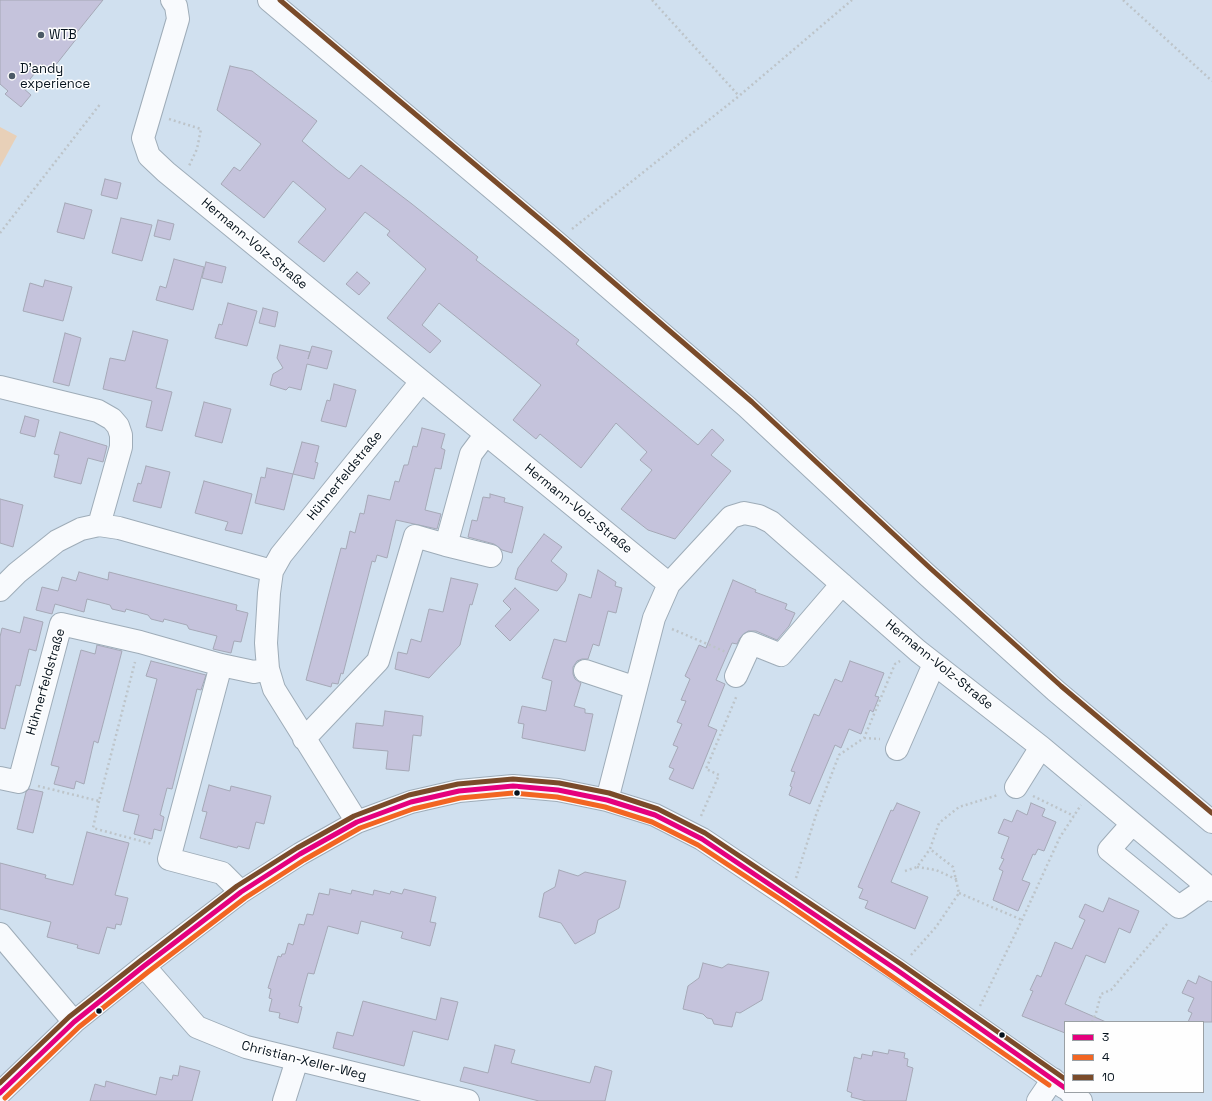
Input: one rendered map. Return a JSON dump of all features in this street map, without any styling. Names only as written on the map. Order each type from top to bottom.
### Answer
[{"type":"street","name":"Hermann-Volz-Straße","points":[[172,0],[176,6],[178,19],[143,138],[149,156],[178,182],[669,584]]},
{"type":"street","points":[[269,0],[556,242],[747,407],[925,573],[1051,686],[1212,822]]},
{"type":"street","name":"Hühnerfeldstraße","points":[[357,822],[274,689],[268,669],[266,643],[272,571],[281,555],[421,382]]},
{"type":"street","points":[[0,387],[98,411],[112,419],[118,426],[121,436],[121,447],[99,525]]},
{"type":"street","points":[[446,545],[471,454],[486,434]]},
{"type":"street","name":"Hermann-Volz-Straße","points":[[607,800],[653,622],[660,601],[669,584],[731,517],[744,514],[759,516],[771,522],[926,657],[1040,747],[1210,889]]},
{"type":"street","points":[[0,590],[17,573],[56,542],[81,529],[99,525],[119,528],[272,571]]},
{"type":"street","points":[[304,739],[378,661],[415,536],[491,556]]},
{"type":"street","points":[[740,667],[751,644],[781,655],[842,584]]},
{"type":"street","name":"Hühnerfeldstraße","points":[[9,780],[61,624],[140,642],[221,665],[254,672],[268,669]]},
{"type":"street","points":[[897,749],[926,657]]},
{"type":"street","points":[[221,665],[169,859],[222,873],[241,892]]},
{"type":"street","points":[[585,671],[636,688]]},
{"type":"street","points":[[1016,787],[1040,747]]},
{"type":"street","points":[[0,1093],[74,1022],[144,966],[241,892],[300,854],[357,822],[411,802],[459,791],[513,786],[558,790],[607,800],[655,815],[702,839],[897,970],[1063,1087],[1038,1101]]},
{"type":"street","points":[[1132,824],[1109,850],[1179,907],[1210,889]]},
{"type":"street","points":[[0,934],[74,1022]]},
{"type":"street","name":"Christian-Xeller-Weg","points":[[144,966],[197,1027],[246,1047],[468,1101]]},
{"type":"street","points":[[284,1101],[297,1060]]},
{"type":"street","points":[[1071,1093],[1081,1101]]},
{"type":"path","points":[[652,0],[739,96]]},
{"type":"path","points":[[556,242],[739,96],[852,0]]},
{"type":"path","points":[[1124,0],[1212,81]]},
{"type":"path","points":[[0,233],[101,103]]},
{"type":"path","points":[[150,115],[201,129],[197,149],[186,171],[178,182]]},
{"type":"path","points":[[653,622],[740,667],[729,689],[737,693],[706,769],[718,775],[701,817]]},
{"type":"path","points":[[140,642],[93,828],[172,848]]},
{"type":"path","points":[[790,897],[816,815],[839,755],[864,738],[895,664],[926,657]]},
{"type":"path","points":[[9,780],[99,802]]},
{"type":"path","points":[[917,867],[930,850],[939,823],[959,807],[993,797],[1016,787],[1074,816]]},
{"type":"path","points":[[972,1022],[1022,920],[1060,837],[1092,790]]},
{"type":"path","points":[[897,970],[936,927],[959,894],[958,880],[953,867],[930,850]]},
{"type":"path","points":[[904,871],[917,867],[936,870],[958,880]]},
{"type":"path","points":[[959,894],[1022,920]]},
{"type":"path","points":[[1092,1021],[1101,994],[1111,990],[1179,907]]},
{"type":"shaded area","points":[[0,127],[17,136],[0,167]]},
{"type":"building","name":"WTB","points":[[0,0],[103,0],[74,36],[77,38],[51,71],[42,64],[23,88],[31,95],[21,107],[5,94],[8,91],[0,84]]},
{"type":"building","points":[[230,66],[252,71],[317,121],[302,141],[337,170],[349,179],[361,165],[478,257],[476,260],[579,340],[576,344],[698,445],[712,429],[724,440],[711,455],[731,471],[675,539],[648,530],[621,509],[652,470],[640,460],[647,452],[616,423],[581,468],[540,434],[536,439],[513,420],[541,385],[439,303],[422,325],[441,341],[430,353],[387,318],[426,269],[387,235],[390,231],[365,212],[324,262],[298,242],[326,209],[293,181],[264,218],[221,184],[234,167],[240,171],[261,144],[217,110]]},
{"type":"building","points":[[105,179],[121,183],[117,199],[101,195]]},
{"type":"building","points":[[65,203],[92,210],[84,239],[57,232]]},
{"type":"building","points":[[121,218],[152,225],[142,261],[112,253]]},
{"type":"building","points":[[158,220],[174,224],[170,240],[154,236]]},
{"type":"building","points":[[174,259],[204,267],[193,310],[156,300],[160,286],[166,288]]},
{"type":"building","points":[[206,262],[226,267],[222,283],[202,278]]},
{"type":"building","points":[[357,272],[370,283],[359,295],[346,284]]},
{"type":"building","points":[[45,280],[72,287],[63,321],[23,311],[30,283],[43,287]]},
{"type":"building","points":[[228,303],[257,311],[247,346],[215,338],[219,324],[222,325]]},
{"type":"building","points":[[263,308],[278,312],[275,327],[259,323]]},
{"type":"building","points":[[133,331],[168,340],[156,388],[172,392],[162,431],[146,427],[152,401],[103,389],[110,358],[125,361]]},
{"type":"building","points":[[65,333],[81,338],[69,386],[53,382]]},
{"type":"building","points":[[280,345],[310,352],[308,359],[312,346],[332,351],[327,369],[307,364],[301,390],[289,387],[286,390],[270,385],[273,374],[283,368],[277,358]]},
{"type":"building","points":[[334,384],[356,390],[346,427],[321,421],[327,400],[330,401]]},
{"type":"building","points":[[204,402],[231,409],[222,443],[195,436]]},
{"type":"building","points":[[25,416],[39,420],[35,437],[20,433]]},
{"type":"building","points":[[422,428],[445,434],[441,448],[445,450],[441,469],[435,468],[425,510],[441,514],[437,529],[396,520],[387,558],[377,555],[375,562],[372,561],[343,674],[341,673],[338,684],[332,683],[331,687],[306,680],[341,548],[346,549],[350,531],[355,533],[360,513],[364,514],[368,495],[390,500],[395,481],[399,482],[404,465],[408,465],[413,446],[417,447]]},
{"type":"building","points":[[60,432],[107,446],[103,462],[88,458],[81,484],[54,477],[59,455],[54,454]]},
{"type":"building","points":[[302,442],[319,446],[315,462],[318,463],[314,479],[293,474]]},
{"type":"building","points":[[146,466],[170,472],[161,508],[133,501],[138,483],[141,484]]},
{"type":"building","points":[[267,468],[293,474],[284,510],[255,503],[261,477],[265,478]]},
{"type":"building","points":[[204,481],[252,494],[242,534],[225,530],[228,522],[195,513]]},
{"type":"building","points":[[490,494],[505,498],[504,502],[523,507],[512,553],[502,550],[494,544],[468,537],[472,520],[477,521],[483,497],[490,498]]},
{"type":"building","points":[[0,499],[23,505],[13,547],[0,543]]},
{"type":"building","points":[[544,534],[562,547],[551,561],[567,574],[565,581],[557,591],[515,579],[518,568]]},
{"type":"building","points":[[598,570],[616,582],[615,586],[622,588],[616,613],[608,611],[599,646],[593,644],[588,659],[577,661],[573,667],[575,679],[581,683],[574,706],[585,709],[585,713],[593,714],[585,751],[522,738],[524,724],[518,723],[522,706],[546,711],[552,681],[542,678],[554,639],[566,642],[579,594],[591,598]]},
{"type":"building","points":[[79,572],[108,580],[109,572],[237,605],[236,610],[248,613],[241,642],[234,641],[231,653],[213,649],[217,636],[189,629],[187,625],[164,619],[163,622],[151,619],[148,615],[126,609],[125,612],[112,609],[110,605],[87,599],[84,612],[55,604],[52,614],[36,610],[42,587],[58,591],[62,577],[76,581]]},
{"type":"building","points":[[451,578],[478,584],[472,605],[470,604],[460,645],[429,678],[395,669],[398,652],[407,654],[411,639],[421,642],[429,609],[443,612]]},
{"type":"building","points":[[733,580],[756,590],[755,592],[787,604],[785,609],[795,613],[789,626],[777,640],[756,631],[748,631],[740,638],[737,644],[732,643],[716,680],[725,684],[708,726],[717,730],[693,789],[669,779],[674,769],[669,767],[678,747],[673,745],[682,724],[677,722],[686,701],[681,700],[690,679],[685,676],[699,645],[706,648]]},
{"type":"building","points":[[515,588],[539,610],[510,641],[495,626],[511,609],[503,601]]},
{"type":"building","points":[[24,617],[43,622],[36,651],[29,649],[20,686],[16,685],[5,729],[0,728],[0,637],[2,628],[20,633]]},
{"type":"building","points":[[97,645],[122,651],[98,743],[94,741],[84,784],[76,781],[74,789],[54,784],[59,767],[51,765],[81,650],[95,654]]},
{"type":"building","points":[[151,661],[206,675],[201,690],[197,689],[172,789],[167,788],[160,815],[164,817],[161,831],[154,829],[152,839],[134,834],[139,815],[123,811],[157,679],[146,676]]},
{"type":"building","points":[[850,661],[884,673],[875,696],[879,697],[873,712],[870,710],[861,734],[849,729],[841,748],[835,745],[810,804],[789,795],[792,787],[790,786],[795,772],[791,771],[814,714],[819,716],[835,679],[842,682]]},
{"type":"building","points":[[385,711],[423,716],[421,736],[413,735],[409,771],[386,769],[388,751],[353,748],[356,723],[383,726]]},
{"type":"building","points":[[209,785],[230,791],[231,786],[271,796],[264,824],[256,822],[249,849],[238,846],[237,848],[200,838],[207,812],[202,811]]},
{"type":"building","points":[[29,789],[43,792],[33,833],[17,829],[26,792]]},
{"type":"building","points":[[897,803],[920,812],[891,882],[928,897],[915,929],[865,908],[868,901],[859,898],[863,889],[858,887],[891,810],[893,811]]},
{"type":"building","points":[[1031,803],[1045,809],[1042,816],[1056,822],[1044,851],[1038,849],[1035,855],[1033,854],[1022,880],[1030,883],[1018,911],[993,900],[1003,871],[999,869],[1004,859],[1001,858],[1009,837],[998,833],[1004,819],[1012,822],[1017,810],[1027,815]]},
{"type":"building","points":[[87,832],[129,843],[115,895],[128,898],[121,925],[116,924],[115,929],[107,927],[99,954],[77,948],[78,945],[47,937],[51,922],[0,909],[0,863],[46,875],[45,878],[73,885]]},
{"type":"building","points":[[559,870],[578,876],[585,872],[626,881],[619,908],[598,920],[595,933],[575,944],[561,923],[539,917],[544,893],[555,887]]},
{"type":"building","points":[[330,889],[351,894],[352,890],[373,895],[374,890],[390,894],[391,891],[402,894],[404,889],[436,897],[430,922],[436,923],[430,946],[401,938],[403,932],[361,921],[358,934],[328,926],[314,974],[308,973],[299,1006],[302,1007],[298,1023],[279,1018],[280,1013],[269,1011],[272,999],[269,998],[271,989],[268,988],[278,956],[281,957],[282,954],[285,954],[288,943],[293,945],[299,924],[304,925],[307,914],[313,915],[319,893],[329,895]]},
{"type":"building","points":[[1109,898],[1139,911],[1130,933],[1119,928],[1105,963],[1086,955],[1065,1004],[1104,1021],[1064,1021],[1064,1033],[1022,1016],[1033,991],[1030,990],[1037,975],[1041,977],[1055,942],[1072,949],[1085,920],[1079,917],[1085,904],[1103,912]]},
{"type":"building","points":[[703,963],[722,968],[728,964],[769,972],[762,1000],[740,1013],[736,1012],[732,1027],[714,1024],[712,1019],[707,1018],[703,1014],[683,1009],[688,986],[699,978]]},
{"type":"building","points":[[1199,976],[1212,982],[1212,1022],[1188,1021],[1192,1013],[1188,1011],[1194,998],[1182,993],[1188,980],[1196,984]]},
{"type":"building","points":[[441,998],[458,1002],[448,1040],[413,1031],[404,1066],[333,1048],[337,1032],[353,1036],[363,1001],[436,1020]]},
{"type":"building","points":[[495,1045],[515,1050],[511,1063],[590,1083],[595,1066],[612,1071],[605,1101],[539,1101],[460,1081],[464,1067],[488,1073]]},
{"type":"building","points":[[889,1050],[905,1053],[904,1058],[908,1059],[907,1066],[913,1068],[906,1101],[866,1101],[851,1097],[852,1093],[847,1091],[854,1057],[861,1059],[862,1054],[872,1056],[873,1051],[888,1054]]},
{"type":"building","points":[[180,1066],[200,1071],[192,1101],[90,1101],[95,1084],[105,1087],[106,1081],[156,1095],[160,1077],[172,1080],[173,1075],[178,1076]]},
{"type":"transit line","name":"10","points":[[280,0],[561,237],[752,402],[930,568],[1061,686],[1212,813]]},
{"type":"transit line","name":"10","points":[[0,1083],[69,1017],[237,886],[297,848],[354,816],[409,795],[458,784],[513,779],[559,783],[609,793],[658,809],[705,833],[901,964],[1064,1078]]},
{"type":"transit line","name":"3","points":[[0,1093],[74,1022],[144,966],[241,892],[300,854],[357,822],[411,802],[459,791],[513,786],[558,790],[607,800],[655,815],[702,839],[897,970],[1064,1087]]},
{"type":"transit line","name":"4","points":[[5,1098],[79,1027],[148,972],[245,898],[304,860],[360,828],[413,809],[460,798],[513,793],[557,797],[605,807],[652,822],[698,845],[786,903],[1049,1085]]},
{"type":"place","name":"WTB","points":[[41,35]]},
{"type":"place","name":"D'andy experience","points":[[12,76]]}]
